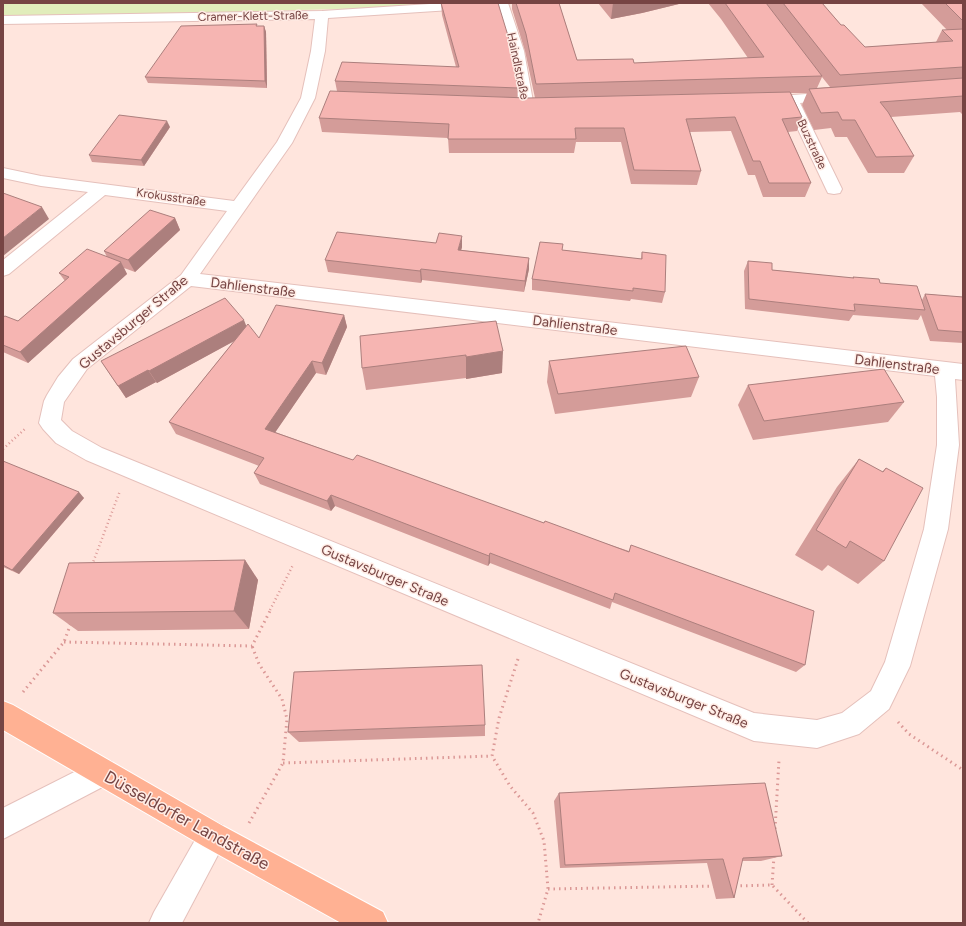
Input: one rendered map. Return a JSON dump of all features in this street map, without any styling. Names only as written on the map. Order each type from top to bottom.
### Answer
[{"type":"main road","name":"Düsseldorfer Landstraße","points":[[3,715],[224,842],[372,923]]},
{"type":"street","name":"Cramer-Klett-Straße","points":[[3,20],[322,15],[502,3]]},
{"type":"street","name":"Haindlstraße","points":[[502,3],[517,51],[527,107]]},
{"type":"street","name":"Gustavsburger Straße","points":[[322,15],[318,51],[308,98],[284,143],[187,279],[80,364],[65,383],[54,401],[50,424],[64,437],[94,454],[754,727],[817,734],[849,724],[880,700],[898,666],[936,529],[948,445],[947,397],[953,371]]},
{"type":"street","points":[[819,85],[828,97]]},
{"type":"street","points":[[752,101],[791,100],[852,95]]},
{"type":"street","points":[[308,98],[324,99]]},
{"type":"street","name":"Buzstraße","points":[[791,100],[834,189]]},
{"type":"street","points":[[512,106],[543,107]]},
{"type":"street","name":"Krokusstraße","points":[[3,173],[41,181],[239,207]]},
{"type":"street","points":[[3,270],[103,188]]},
{"type":"street","name":"Dahlienstraße","points":[[187,279],[953,371]]},
{"type":"street","points":[[3,824],[102,772]]},
{"type":"street","points":[[165,923],[224,842]]},
{"type":"path","points":[[91,569],[128,468]]},
{"type":"path","points":[[224,842],[283,763],[287,719],[282,699],[259,664],[252,646],[304,541]]},
{"type":"path","points":[[3,715],[64,642],[72,620]]},
{"type":"path","points":[[527,633],[499,718],[492,756],[510,786],[533,813],[544,841],[548,889],[538,923]]},
{"type":"path","points":[[64,642],[252,646]]},
{"type":"path","points":[[880,700],[909,734],[963,770]]},
{"type":"path","points":[[775,831],[781,730]]},
{"type":"path","points":[[283,763],[492,756]]},
{"type":"path","points":[[774,854],[772,885],[808,923]]},
{"type":"path","points":[[734,886],[772,885]]},
{"type":"path","points":[[548,889],[718,886]]},
{"type":"green space","points":[[3,3],[430,3],[370,8],[57,17],[3,15]]},
{"type":"building","points":[[441,3],[498,3],[509,39],[518,88],[335,81],[342,62],[459,67]]},
{"type":"building","points":[[516,3],[559,3],[577,60],[633,59],[634,63],[764,57],[725,3],[766,3],[822,76],[536,84],[526,34]]},
{"type":"building","points":[[783,3],[822,3],[841,25],[844,25],[865,47],[953,41],[942,30],[963,29],[963,67],[840,75]]},
{"type":"building","points":[[945,3],[963,3],[963,21]]},
{"type":"building","points":[[257,24],[256,26],[264,26],[265,81],[145,77],[181,26]]},
{"type":"building","points":[[963,78],[963,96],[880,102],[888,112],[914,156],[876,157],[855,120],[842,120],[838,112],[821,113],[809,89]]},
{"type":"building","points":[[330,91],[528,98],[790,92],[802,117],[782,119],[811,183],[769,183],[760,161],[753,161],[735,117],[686,119],[701,171],[634,170],[624,128],[575,128],[576,139],[448,139],[449,124],[319,118]]},
{"type":"building","points":[[119,115],[167,121],[141,160],[89,155]]},
{"type":"building","points":[[3,193],[42,207],[3,238]]},
{"type":"building","points":[[150,210],[175,218],[128,260],[104,251]]},
{"type":"building","points":[[337,232],[436,243],[439,233],[462,236],[458,250],[529,258],[525,281],[325,260]]},
{"type":"building","points":[[540,242],[563,244],[562,250],[642,259],[642,252],[666,255],[665,292],[633,288],[633,291],[532,279]]},
{"type":"building","points":[[87,249],[121,262],[20,352],[3,345],[3,317],[5,316],[18,321],[69,277],[59,273]]},
{"type":"building","points":[[748,261],[772,263],[772,270],[879,279],[880,283],[917,286],[925,310],[854,304],[855,311],[749,299]]},
{"type":"building","points":[[925,294],[963,297],[963,332],[938,330]]},
{"type":"building","points":[[225,298],[244,320],[149,371],[148,370],[118,386],[101,361]]},
{"type":"building","points":[[276,305],[344,315],[322,363],[312,361],[265,429],[353,460],[357,455],[544,523],[545,521],[629,552],[631,545],[814,611],[805,665],[615,593],[613,600],[490,553],[489,556],[331,495],[327,501],[254,473],[264,458],[169,422],[248,324],[259,338]]},
{"type":"building","points":[[496,321],[503,351],[466,357],[466,355],[362,368],[360,336]]},
{"type":"building","points":[[686,346],[699,377],[558,394],[549,361]]},
{"type":"building","points":[[884,369],[904,402],[764,421],[748,385]]},
{"type":"building","points":[[859,459],[883,472],[886,468],[923,488],[884,561],[850,541],[846,548],[816,530]]},
{"type":"building","points":[[3,461],[79,492],[12,570],[3,565]]},
{"type":"building","points":[[245,560],[234,611],[53,613],[69,563]]},
{"type":"building","points":[[482,665],[485,725],[288,732],[294,672]]},
{"type":"building","points":[[765,783],[782,856],[743,858],[734,898],[723,859],[565,865],[559,793]]}]
